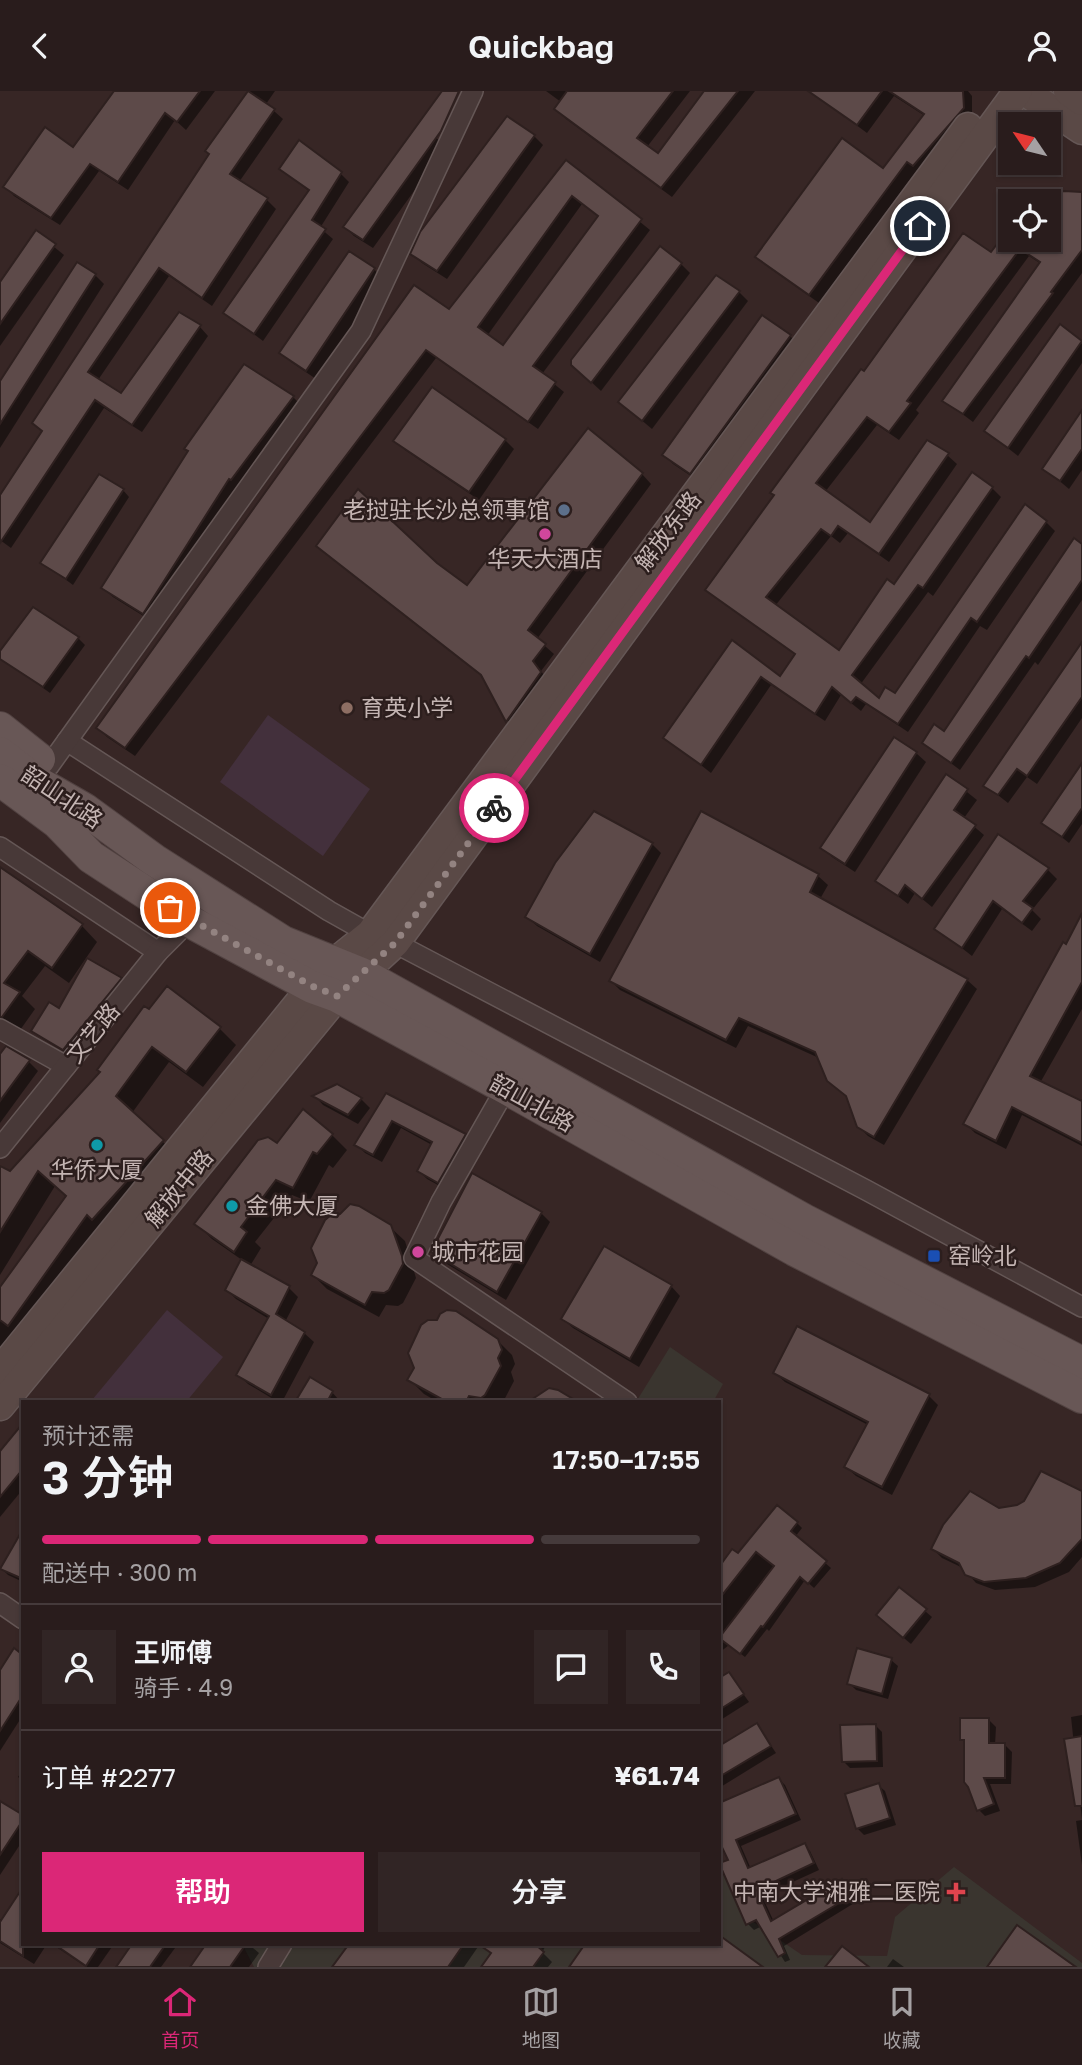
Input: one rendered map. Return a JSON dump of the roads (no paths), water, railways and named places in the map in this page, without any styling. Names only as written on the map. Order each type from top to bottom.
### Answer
[{"type":"main road","name":"解放东路","points":[[383,939],[995,91]]},
{"type":"main road","name":"解放东路","points":[[348,969],[383,939],[1018,91]]},
{"type":"main road","points":[[1024,91],[1082,130]]},
{"type":"main road","points":[[1068,91],[1082,101]]},
{"type":"main road","points":[[0,728],[49,766],[84,809]]},
{"type":"main road","name":"韶山北路","points":[[0,753],[37,782],[84,809],[154,860],[283,942],[348,969],[804,1220],[1082,1363]]},
{"type":"main road","name":"韶山北路","points":[[0,780],[57,823],[91,857],[190,921],[506,1088],[794,1250],[1082,1397]]},
{"type":"main road","points":[[0,803],[44,836],[91,857]]},
{"type":"main road","name":"解放中路","points":[[0,1371],[324,991],[348,969]]},
{"type":"main road","name":"解放中路","points":[[0,1406],[324,991]]},
{"type":"street","points":[[49,766],[362,331],[473,91]]},
{"type":"street","points":[[68,741],[329,911],[866,1190],[1082,1307]]},
{"type":"street","points":[[0,847],[158,952]]},
{"type":"street","name":"文艺路","points":[[0,1148],[158,952],[190,921]]},
{"type":"street","points":[[0,1029],[66,1066]]},
{"type":"street","points":[[506,1088],[441,1202],[414,1258],[624,1400]]},
{"type":"street","points":[[0,1603],[21,1618]]},
{"type":"street","points":[[268,1967],[281,1946]]},
{"type":"place","name":"老挝驻长沙总领事馆","points":[[564,510]]},
{"type":"place","name":"华天大酒店","points":[[545,534]]},
{"type":"place","name":"育英小学","points":[[347,708]]},
{"type":"place","name":"华侨大厦","points":[[97,1145]]},
{"type":"place","name":"金佛大厦","points":[[232,1206]]},
{"type":"place","name":"城市花园","points":[[418,1252]]},
{"type":"place","name":"窑岭北","points":[[934,1256]]},
{"type":"place","name":"中南大学湘雅二医院","points":[[956,1892]]}]
